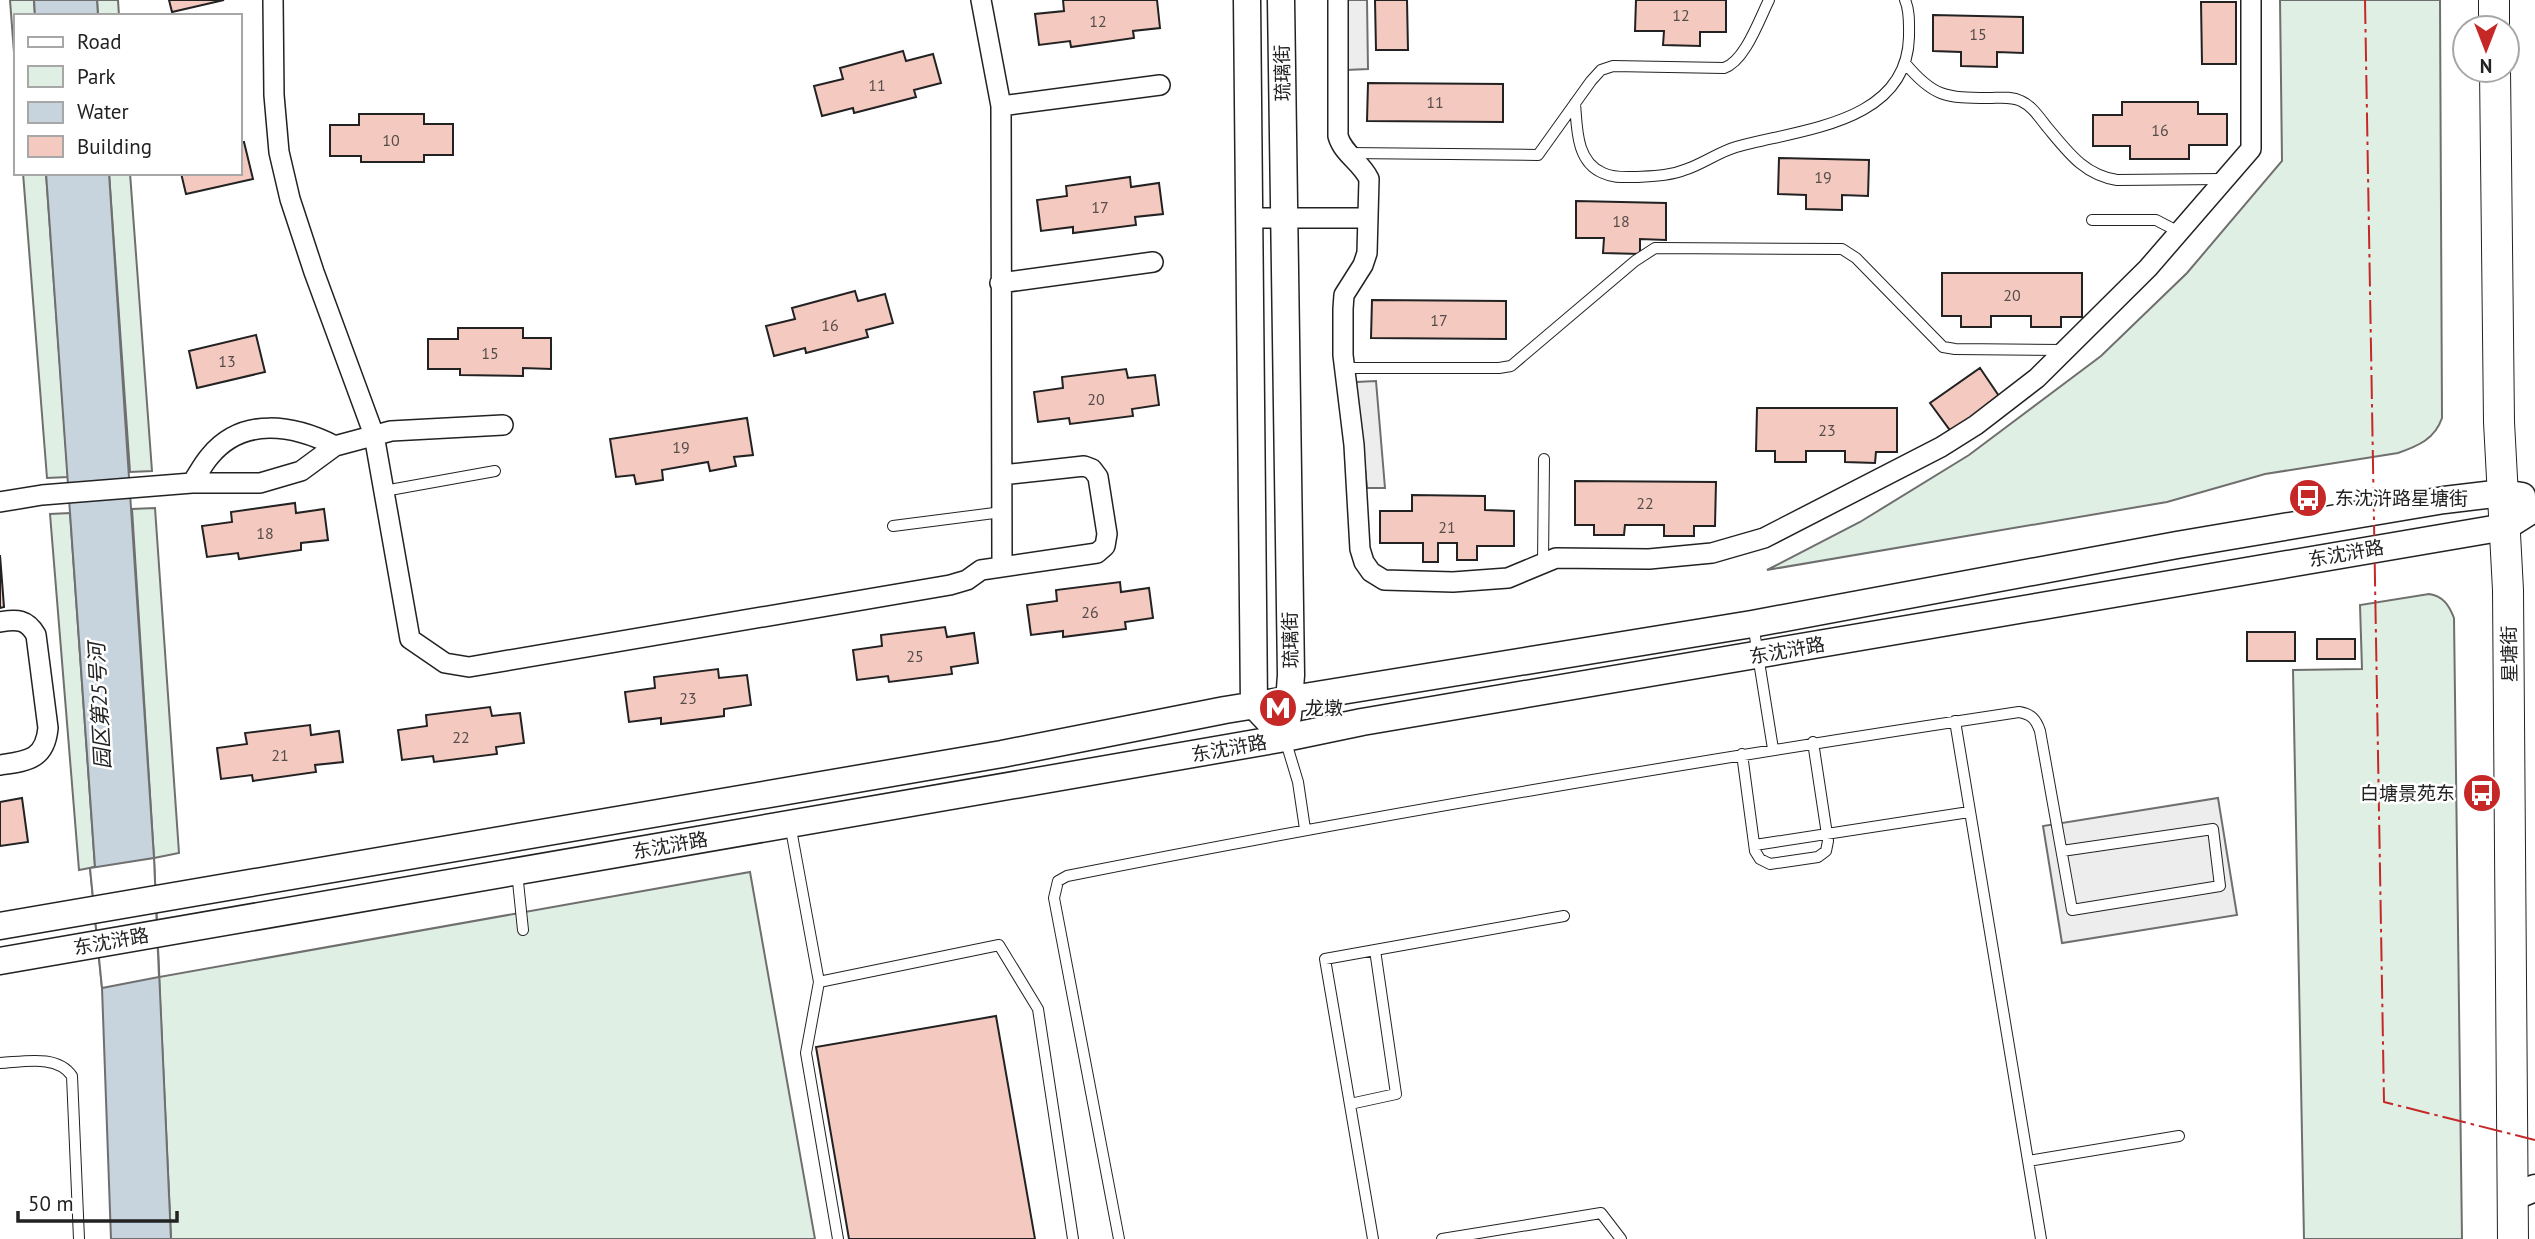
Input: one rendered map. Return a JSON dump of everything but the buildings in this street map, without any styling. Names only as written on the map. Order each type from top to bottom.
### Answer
[{"type":"main road","name":"琉璃街","points":[[1247,0],[1254,705]]},
{"type":"main road","name":"琉璃街","points":[[1281,0],[1290,698],[1285,738]]},
{"type":"main road","name":"星塘街","points":[[2495,84],[2498,409],[2505,527],[2528,1197],[2513,1239]]},
{"type":"main road","name":"东沈浒路","points":[[0,926],[989,756],[1290,698],[1752,624],[2177,545],[2503,493],[2535,498]]},
{"type":"main road","name":"东沈浒路","points":[[0,961],[1285,738],[1362,722],[2505,527],[2535,508]]},
{"type":"main road","points":[[1254,705],[1285,738]]},
{"type":"street","points":[[272,0],[278,141],[290,199],[313,272],[374,435],[410,639],[445,663],[469,667],[950,586],[981,570],[1097,553],[1105,546],[1107,534],[1098,477],[1093,469],[1084,466],[1002,475]]},
{"type":"street","points":[[981,0],[1001,106],[1002,566]]},
{"type":"street","points":[[1338,0],[1338,136],[1347,153],[1364,169],[1369,178],[1367,253],[1363,265],[1344,295],[1345,368],[1354,445],[1360,549],[1371,572],[1395,582],[1508,578],[1556,558],[1649,559],[1712,553],[1764,538],[1941,447],[1976,425],[2037,379],[2125,292],[2251,149],[2251,0]]},
{"type":"street","points":[[1001,106],[1160,85]]},
{"type":"street","points":[[1249,218],[1368,218]]},
{"type":"street","points":[[1000,283],[1153,262]]},
{"type":"street","points":[[0,502],[43,495],[192,483],[260,483],[301,471],[335,446],[374,435],[391,431],[503,425]]},
{"type":"street","points":[[192,483],[210,455],[234,436],[257,429],[293,429],[335,446]]},
{"type":"street","points":[[0,622],[17,619],[30,625],[36,635],[48,728],[46,741],[38,754],[28,760],[0,765]]},
{"type":"lane","points":[[1347,153],[1538,155],[1601,71],[1614,66],[1724,68],[1733,65],[1741,55],[1769,0]]},
{"type":"lane","points":[[1575,103],[1579,146],[1601,173],[1619,177],[1665,176],[1686,170],[1732,148],[1833,123],[1866,110],[1884,96],[1909,56],[1909,24],[1905,0]]},
{"type":"lane","points":[[1905,63],[1921,82],[1939,94],[1958,98],[2013,98],[2023,102],[2035,111],[2087,170],[2101,177],[2118,180],[2227,178]]},
{"type":"lane","points":[[2092,220],[2156,220],[2179,233]]},
{"type":"lane","points":[[1345,368],[1511,366],[1635,261],[1655,248],[1842,249],[1856,258],[1943,347],[2066,350]]},
{"type":"lane","points":[[1543,564],[1544,459]]},
{"type":"lane","points":[[384,491],[495,471]]},
{"type":"lane","points":[[893,526],[1002,512]]},
{"type":"lane","points":[[1752,624],[1773,749]]},
{"type":"lane","points":[[1119,1239],[1054,898],[1058,881],[1068,876],[1305,829],[1813,742],[2019,712],[2029,714],[2037,721],[2072,910],[2220,887],[2213,829],[2062,851]]},
{"type":"lane","points":[[1955,721],[2041,1239]]},
{"type":"lane","points":[[1285,738],[1298,782],[1305,829]]},
{"type":"lane","points":[[1742,754],[1755,845],[1760,859],[1770,864],[1818,857],[1826,851],[1827,833],[1813,742]]},
{"type":"lane","points":[[1755,845],[1969,811]]},
{"type":"lane","points":[[790,824],[819,982],[806,1053],[838,1239]]},
{"type":"lane","points":[[517,871],[523,930]]},
{"type":"lane","points":[[1373,1239],[1325,959],[1564,916]]},
{"type":"lane","points":[[819,982],[999,945],[1038,1009],[1073,1239]]},
{"type":"lane","points":[[1350,1104],[1396,1094],[1375,950]]},
{"type":"lane","points":[[0,1063],[56,1063],[66,1068],[72,1076],[79,1239]]},
{"type":"lane","points":[[2028,1161],[2179,1136]]},
{"type":"lane","points":[[1443,1239],[1601,1213],[1621,1239]]},
{"type":"green space","points":[[10,0],[34,0],[35,14],[14,14],[14,53]]},
{"type":"green space","points":[[97,0],[118,0],[119,14],[98,14]]},
{"type":"green space","points":[[2280,0],[2440,0],[2442,418],[2435,431],[2419,444],[2398,453],[2265,474],[2167,502],[1767,570],[1860,522],[1969,455],[2101,356],[2187,273],[2282,161]]},
{"type":"green space","points":[[23,175],[46,175],[68,477],[47,478]]},
{"type":"green space","points":[[109,175],[130,175],[152,471],[130,472]]},
{"type":"green space","points":[[155,508],[179,853],[154,858],[132,509]]},
{"type":"green space","points":[[70,513],[95,867],[79,870],[50,514]]},
{"type":"green space","points":[[2429,594],[2445,602],[2454,618],[2462,1239],[2304,1239],[2293,670],[2362,669],[2360,605]]},
{"type":"green space","points":[[750,872],[815,1239],[171,1239],[159,977]]},
{"type":"shaded area","points":[[1346,0],[1367,0],[1368,69],[1346,70]]},
{"type":"shaded area","points":[[1376,381],[1385,488],[1367,488],[1356,382]]},
{"type":"shaded area","points":[[2218,798],[2237,915],[2062,943],[2043,826]]},
{"type":"water","points":[[34,0],[97,0],[98,14],[35,14]]},
{"type":"water","name":"园区第25号河","points":[[46,175],[109,175],[154,858],[171,1239],[111,1239],[102,988],[90,868],[95,867]]},
{"type":"pier","points":[[154,858],[159,977],[102,988],[90,868]]},
{"type":"power","points":[[2365,0],[2384,1102],[2535,1140]]},
{"type":"place","name":"东沈浒路星塘街","points":[[2308,498]]},
{"type":"place","name":"龙墩","points":[[1278,708]]},
{"type":"place","name":"白塘景苑东","points":[[2482,793]]}]
